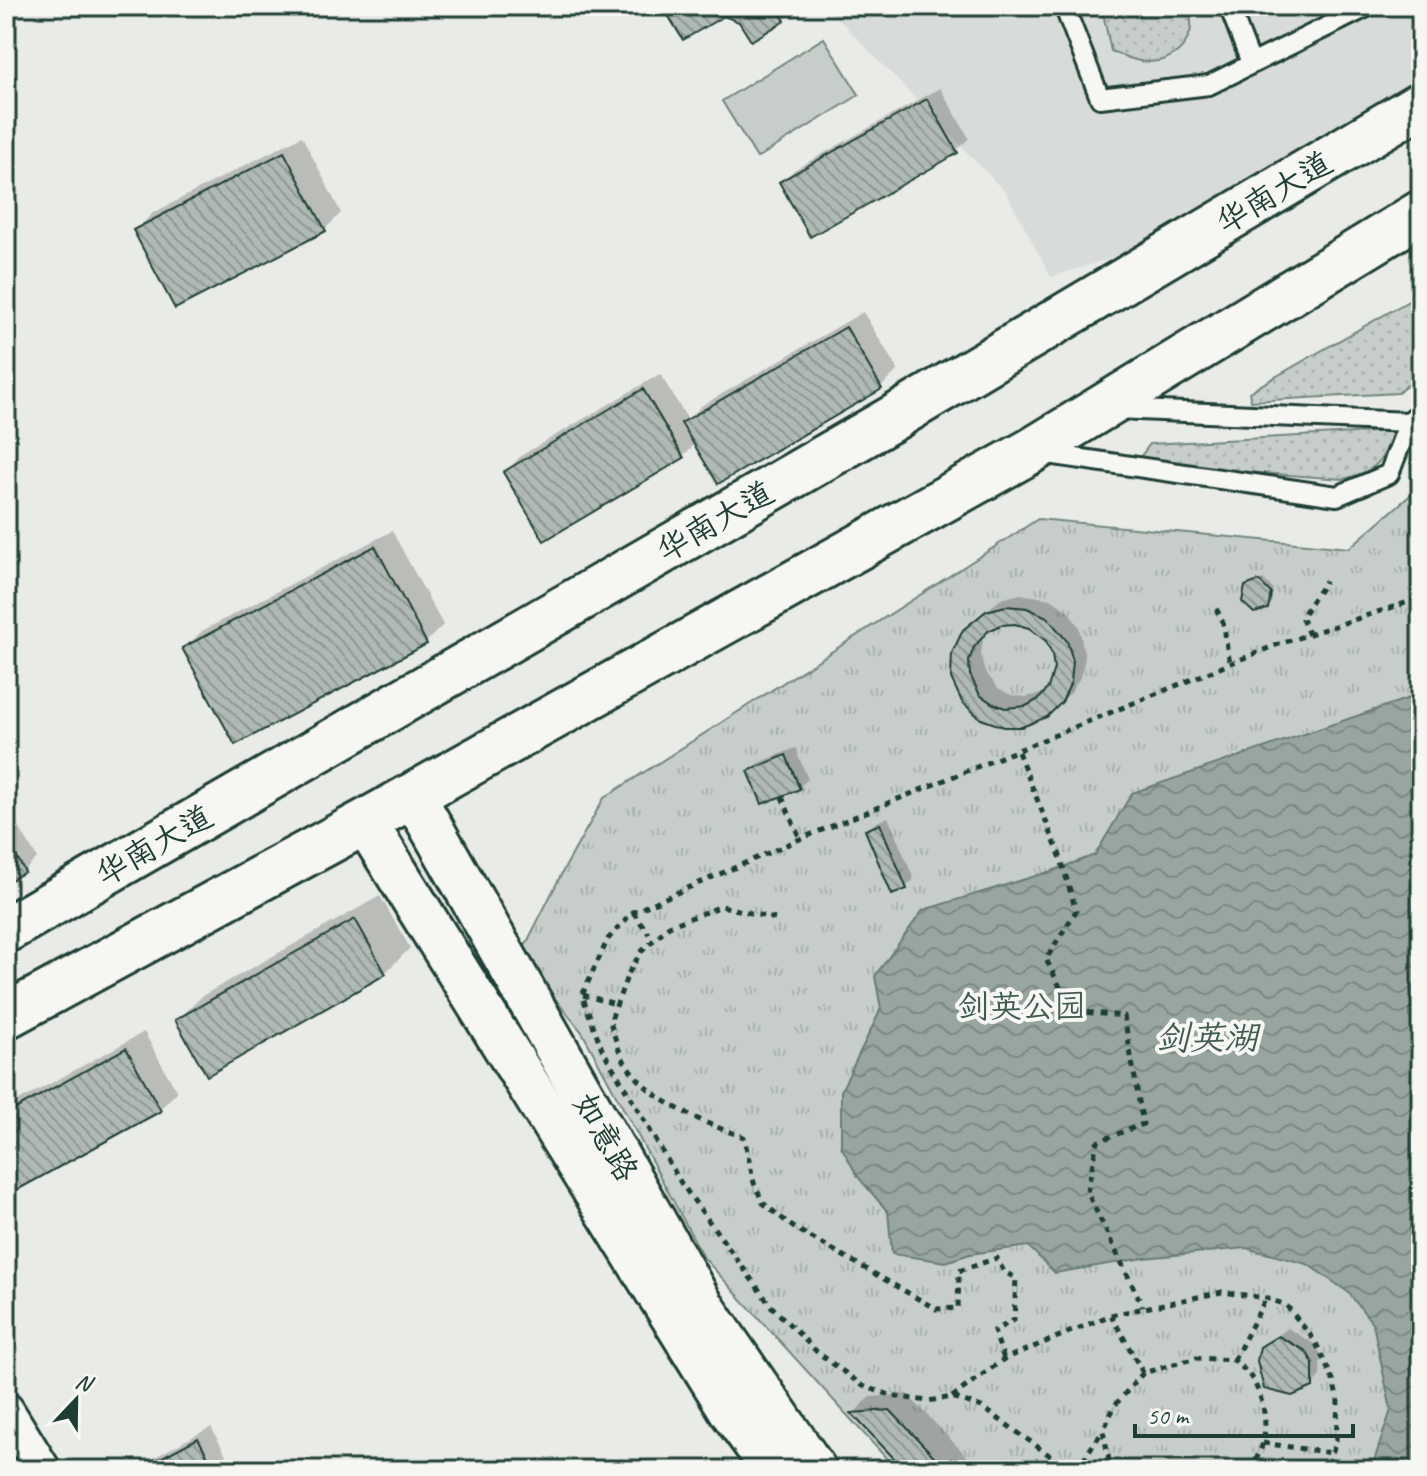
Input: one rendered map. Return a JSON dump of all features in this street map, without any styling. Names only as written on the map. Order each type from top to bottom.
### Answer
[{"type":"main road","name":"华南大道","points":[[6,930],[895,417],[1421,104]]},
{"type":"main road","points":[[6,1016],[365,822],[1031,451],[1421,213]]},
{"type":"street","name":"如意路","points":[[413,795],[703,1307],[815,1470]]},
{"type":"street","name":"如意路","points":[[365,822],[731,1411],[774,1470]]},
{"type":"street","points":[[6,1410],[43,1470]]},
{"type":"lane","points":[[1064,6],[1100,98],[1209,85],[1369,6]]},
{"type":"lane","points":[[1229,6],[1251,63]]},
{"type":"lane","points":[[1031,451],[1337,496],[1389,474],[1415,416],[1101,408]]},
{"type":"path","points":[[1309,635],[1302,619],[1306,606],[1320,593],[1325,581]]},
{"type":"path","points":[[1322,1470],[1336,1441],[1338,1401],[1333,1380],[1315,1341],[1286,1305],[1266,1298],[1222,1292],[1111,1315],[1004,1359],[952,1397],[928,1401],[893,1396],[863,1386],[817,1352],[771,1306],[681,1183],[602,1049],[582,995],[608,939],[633,912],[800,839],[1231,664],[1421,598]]},
{"type":"path","points":[[1216,609],[1226,623],[1225,650],[1231,664]]},
{"type":"path","points":[[1018,752],[1060,856],[1076,911],[1046,959],[1072,1011],[1124,1016],[1143,1124],[1097,1142],[1087,1192],[1143,1307]]},
{"type":"path","points":[[782,797],[800,839]]},
{"type":"path","points":[[775,919],[722,906],[669,926],[641,952],[628,974],[610,1022],[625,1062],[658,1097],[709,1125],[744,1137],[754,1183],[763,1203],[793,1227],[936,1309],[958,1308],[959,1271],[997,1258],[1004,1272],[1016,1278],[1014,1320],[994,1331],[1004,1359]]},
{"type":"path","points":[[633,912],[649,934]]},
{"type":"path","points":[[582,995],[612,1003]]},
{"type":"path","points":[[1234,1360],[1266,1298]]},
{"type":"path","points":[[1111,1315],[1143,1373]]},
{"type":"path","points":[[952,1397],[982,1407],[1073,1470],[1103,1431],[1115,1405],[1143,1373],[1196,1358],[1234,1360],[1252,1378],[1262,1404],[1263,1443],[1259,1459],[1247,1470]]},
{"type":"path","points":[[1103,1431],[1109,1460],[1117,1470]]},
{"type":"path","points":[[1263,1443],[1332,1453]]},
{"type":"shaded area","points":[[826,6],[1421,6],[1421,88],[1245,217],[1051,277],[1007,194]]},
{"type":"green space","points":[[1137,6],[1187,6],[1191,27],[1184,45],[1169,57],[1148,62],[1111,51],[1103,13]]},
{"type":"green space","points":[[824,38],[859,95],[757,158],[722,101]]},
{"type":"green space","points":[[1421,294],[1421,373],[1398,393],[1251,401],[1249,392]]},
{"type":"green space","points":[[1393,431],[1377,464],[1364,473],[1343,479],[1150,465],[1141,456],[1150,444]]},
{"type":"green space","name":"剑英公园","points":[[1421,486],[1421,1470],[897,1470],[704,1258],[582,1032],[520,956],[563,871],[604,798],[1038,519],[1349,548]]},
{"type":"water","name":"剑英湖","points":[[1421,694],[1421,1470],[1371,1470],[1391,1410],[1373,1324],[1348,1292],[1307,1264],[1246,1248],[1144,1258],[1055,1273],[1028,1246],[970,1254],[946,1262],[892,1254],[888,1212],[858,1177],[841,1146],[841,1091],[881,1009],[875,976],[923,910],[1095,855],[1132,793]]},
{"type":"building","points":[[684,6],[776,6],[785,21],[751,41],[739,22],[724,16],[683,40],[668,15]]},
{"type":"building","points":[[927,99],[958,153],[810,237],[779,182]]},
{"type":"building","points":[[284,152],[326,231],[175,309],[133,230]]},
{"type":"building","points":[[846,327],[882,389],[718,484],[681,423]]},
{"type":"building","points":[[643,389],[684,458],[544,541],[503,472]]},
{"type":"building","points":[[375,546],[427,644],[235,745],[182,648]]},
{"type":"building","points":[[1259,581],[1271,593],[1268,609],[1254,613],[1242,602],[1245,586]]},
{"type":"building","points":[[1006,606],[1027,608],[1047,617],[1067,641],[1073,661],[1071,682],[1062,702],[1047,717],[1022,727],[1004,727],[981,719],[962,702],[951,678],[952,653],[963,630],[986,611]],"holes":[[[1015,624],[1029,628],[1046,641],[1052,654],[1054,668],[1048,688],[1039,699],[1026,706],[1005,708],[992,703],[980,695],[970,675],[969,661],[974,647],[988,631],[1001,625]]]},
{"type":"building","points":[[786,755],[800,789],[762,804],[748,771]]},
{"type":"building","points":[[880,824],[907,889],[892,895],[865,830]]},
{"type":"building","points":[[6,838],[25,872],[6,883]]},
{"type":"building","points":[[355,919],[386,974],[207,1076],[175,1020]]},
{"type":"building","points":[[126,1048],[161,1111],[6,1196],[6,1114]]},
{"type":"building","points":[[1278,1336],[1306,1351],[1313,1363],[1313,1387],[1292,1396],[1264,1389],[1257,1361],[1260,1347]]},
{"type":"building","points":[[890,1410],[947,1470],[905,1470],[851,1413]]},
{"type":"building","points":[[198,1438],[215,1470],[138,1470]]}]
